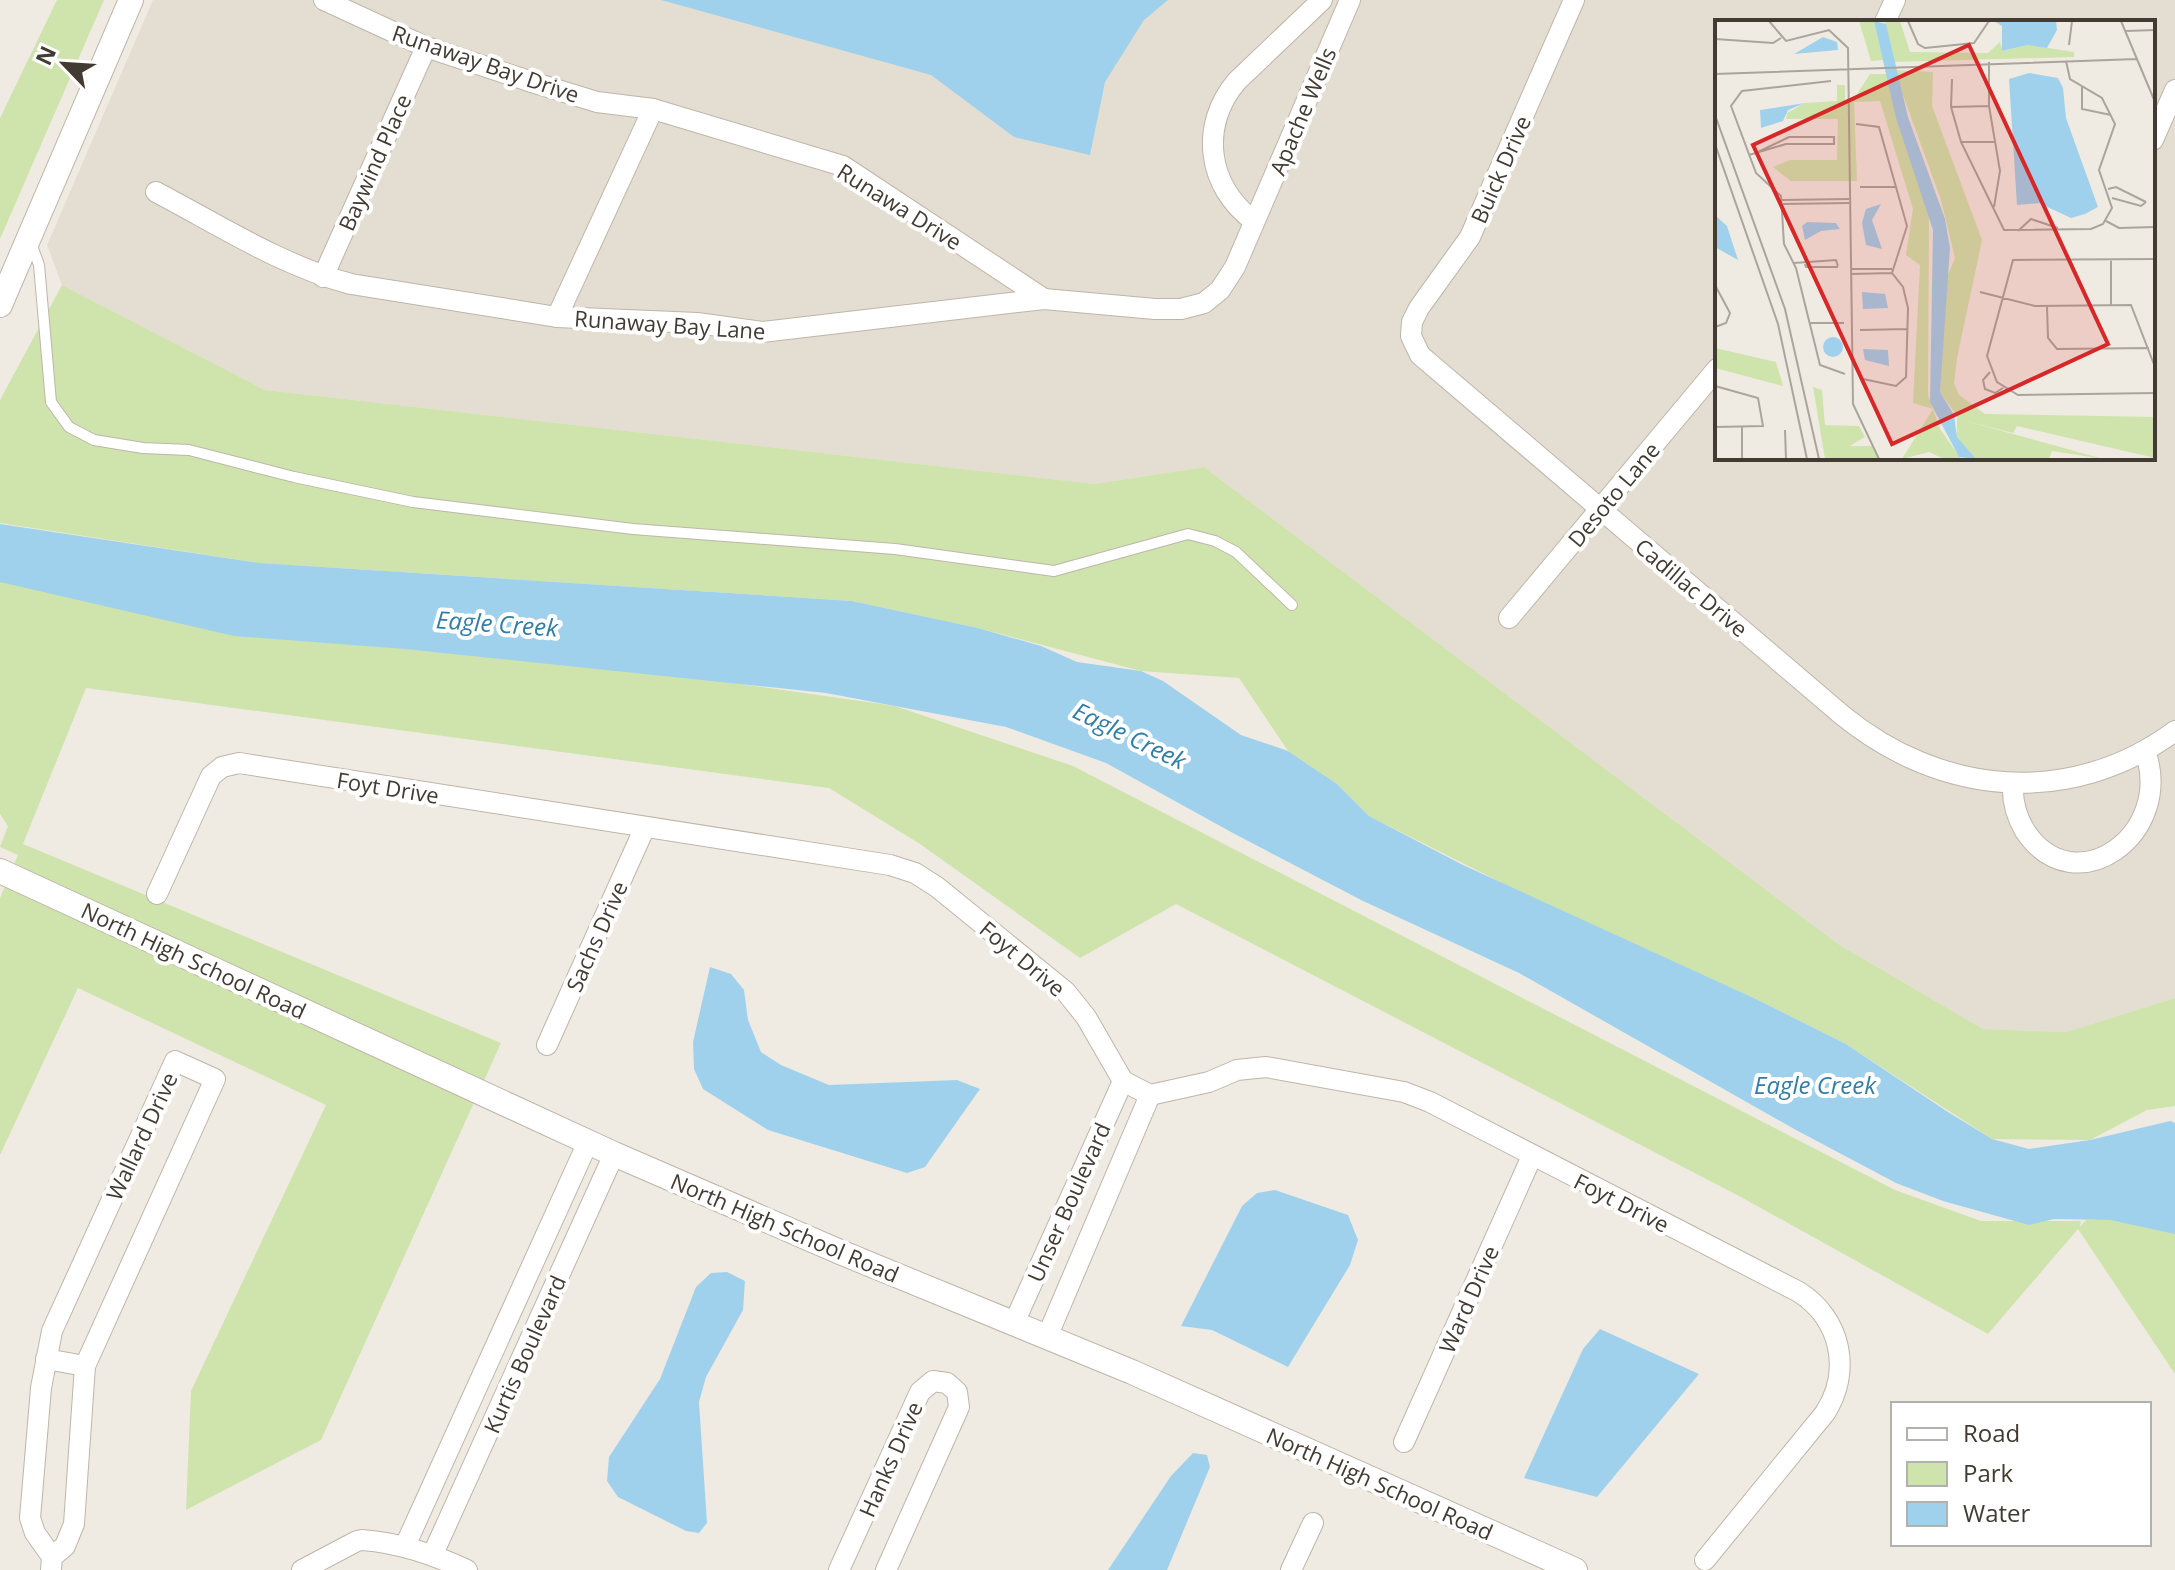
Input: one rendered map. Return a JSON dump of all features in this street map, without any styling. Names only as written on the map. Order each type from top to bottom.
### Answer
[{"type":"street","points":[[0,305],[131,0]]},
{"type":"street","name":"Runaway Bay Drive","points":[[324,0],[426,47],[597,102],[653,109]]},
{"type":"street","name":"Apache Wells","points":[[1254,221],[1234,204],[1220,181],[1212,147],[1215,120],[1225,96],[1237,81],[1322,0]]},
{"type":"street","name":"Apache Wells","points":[[1204,303],[1228,279],[1350,0]]},
{"type":"street","name":"Buick Drive","points":[[1411,329],[1419,308],[1470,237],[1574,0]]},
{"type":"street","points":[[1886,20],[1895,0]]},
{"type":"street","name":"Baywind Place","points":[[323,277],[426,47]]},
{"type":"street","points":[[2155,135],[2175,90]]},
{"type":"street","points":[[557,317],[653,109]]},
{"type":"street","name":"Runawa Drive","points":[[653,109],[843,166],[1044,299]]},
{"type":"street","name":"Runaway Bay Lane","points":[[156,192],[292,264],[323,277],[557,317],[697,323],[762,332],[1044,299],[1155,309],[1181,309],[1204,303]]},
{"type":"street","name":"Cadillac Drive","points":[[1411,329],[1413,343],[1420,355],[1863,731],[1910,758],[1943,771],[2013,784],[2050,782],[2094,772],[2145,751],[2175,731]]},
{"type":"street","name":"Desoto Lane","points":[[1509,618],[1715,371]]},
{"type":"street","points":[[2013,784],[2015,810],[2028,834],[2041,847],[2066,859],[2084,862],[2101,859],[2119,853],[2134,842],[2153,812],[2157,794],[2155,776],[2145,751]]},
{"type":"street","name":"Foyt Drive","points":[[157,894],[211,776],[222,767],[239,763],[890,865],[915,873],[937,887],[1066,992],[1086,1017],[1123,1081]]},
{"type":"street","name":"Sachs Drive","points":[[547,1045],[645,827]]},
{"type":"street","name":"North High School Road","points":[[0,871],[614,1154],[840,1252],[1132,1372],[1575,1570]]},
{"type":"street","name":"Wallard Drive","points":[[175,1061],[215,1079],[85,1366],[74,1524],[65,1546],[51,1563],[30,1518],[46,1359],[52,1331],[175,1061]]},
{"type":"street","name":"Foyt Drive","points":[[1150,1095],[1195,1087],[1237,1070],[1266,1067],[1416,1096],[1799,1292],[1820,1309],[1840,1351],[1838,1388],[1830,1405],[1705,1560]]},
{"type":"street","points":[[1123,1081],[1150,1095]]},
{"type":"street","name":"Unser Boulevard","points":[[1014,1323],[1123,1081]]},
{"type":"street","name":"Unser Boulevard","points":[[1047,1337],[1150,1095]]},
{"type":"street","points":[[405,1546],[588,1142]]},
{"type":"street","name":"Kurtis Boulevard","points":[[433,1554],[614,1154]]},
{"type":"street","name":"Ward Drive","points":[[1404,1442],[1532,1156]]},
{"type":"street","points":[[525,1282],[551,1294]]},
{"type":"street","points":[[46,1359],[85,1366]]},
{"type":"street","name":"Hanks Drive","points":[[839,1570],[920,1392],[924,1386],[937,1381],[952,1386],[960,1397],[959,1407],[886,1570]]},
{"type":"street","points":[[463,1418],[489,1430]]},
{"type":"street","points":[[1291,1570],[1313,1523]]},
{"type":"street","points":[[302,1570],[357,1541],[405,1546],[433,1554],[467,1570]]},
{"type":"lane","points":[[29,238],[39,265],[51,402],[69,427],[94,440],[143,448],[189,450],[294,477],[413,502],[633,529],[895,549],[1054,571],[1188,534],[1215,541],[1236,552],[1292,605]]},
{"type":"shaded area","points":[[153,0],[2175,0],[2175,998],[2066,1032],[1983,1029],[1838,944],[1204,467],[1095,484],[265,390],[62,285],[47,245]]},
{"type":"green space","points":[[57,0],[104,0],[0,239],[0,118]]},
{"type":"green space","points":[[62,285],[265,390],[1095,484],[1204,467],[1838,944],[1983,1029],[2066,1032],[2175,998],[2175,1106],[2147,1110],[2090,1140],[1992,1139],[1846,1044],[1756,999],[1524,894],[1369,816],[1337,784],[1288,751],[1239,678],[1141,671],[978,628],[852,601],[260,563],[0,523],[0,400]]},
{"type":"green space","points":[[0,578],[895,706],[1073,766],[1895,1190],[1981,1221],[2081,1221],[2080,1227],[2086,1220],[2110,1220],[2175,1232],[2175,1374],[2078,1229],[1988,1334],[1739,1196],[1176,904],[1080,958],[920,844],[829,788],[86,688],[23,844],[501,1043],[321,1440],[186,1510],[191,1391],[326,1105],[78,988],[0,1155],[0,898],[18,855],[0,847],[8,826],[0,814]]},
{"type":"water","points":[[661,0],[1168,0],[1144,20],[1105,82],[1090,155],[1014,137],[931,75]]},
{"type":"water","name":"Eagle Creek","points":[[0,524],[260,563],[852,601],[978,628],[1041,646],[1077,662],[1141,671],[1163,681],[1241,735],[1288,751],[1337,784],[1369,816],[1463,865],[1756,999],[1846,1044],[1992,1139],[2029,1149],[2090,1140],[2170,1121],[2175,1123],[2175,1234],[2110,1220],[2054,1219],[2029,1225],[1943,1201],[1896,1183],[1519,973],[1363,901],[1106,763],[1006,727],[826,693],[405,649],[234,636],[0,582]]},
{"type":"water","points":[[710,967],[731,974],[744,990],[748,1020],[761,1052],[781,1065],[829,1085],[957,1080],[980,1089],[925,1167],[907,1173],[768,1130],[703,1089],[694,1069],[693,1042]]},
{"type":"water","points":[[1275,1190],[1348,1215],[1358,1240],[1350,1265],[1288,1367],[1212,1330],[1181,1326],[1242,1206],[1257,1193]]},
{"type":"water","points":[[727,1272],[745,1281],[743,1310],[706,1377],[699,1402],[707,1523],[699,1533],[686,1531],[618,1497],[607,1481],[609,1457],[660,1379],[696,1287],[711,1273]]},
{"type":"water","points":[[1600,1329],[1699,1374],[1597,1497],[1524,1478],[1583,1349]]},
{"type":"water","points":[[1193,1453],[1207,1455],[1210,1467],[1167,1570],[1108,1570],[1171,1476]]}]
